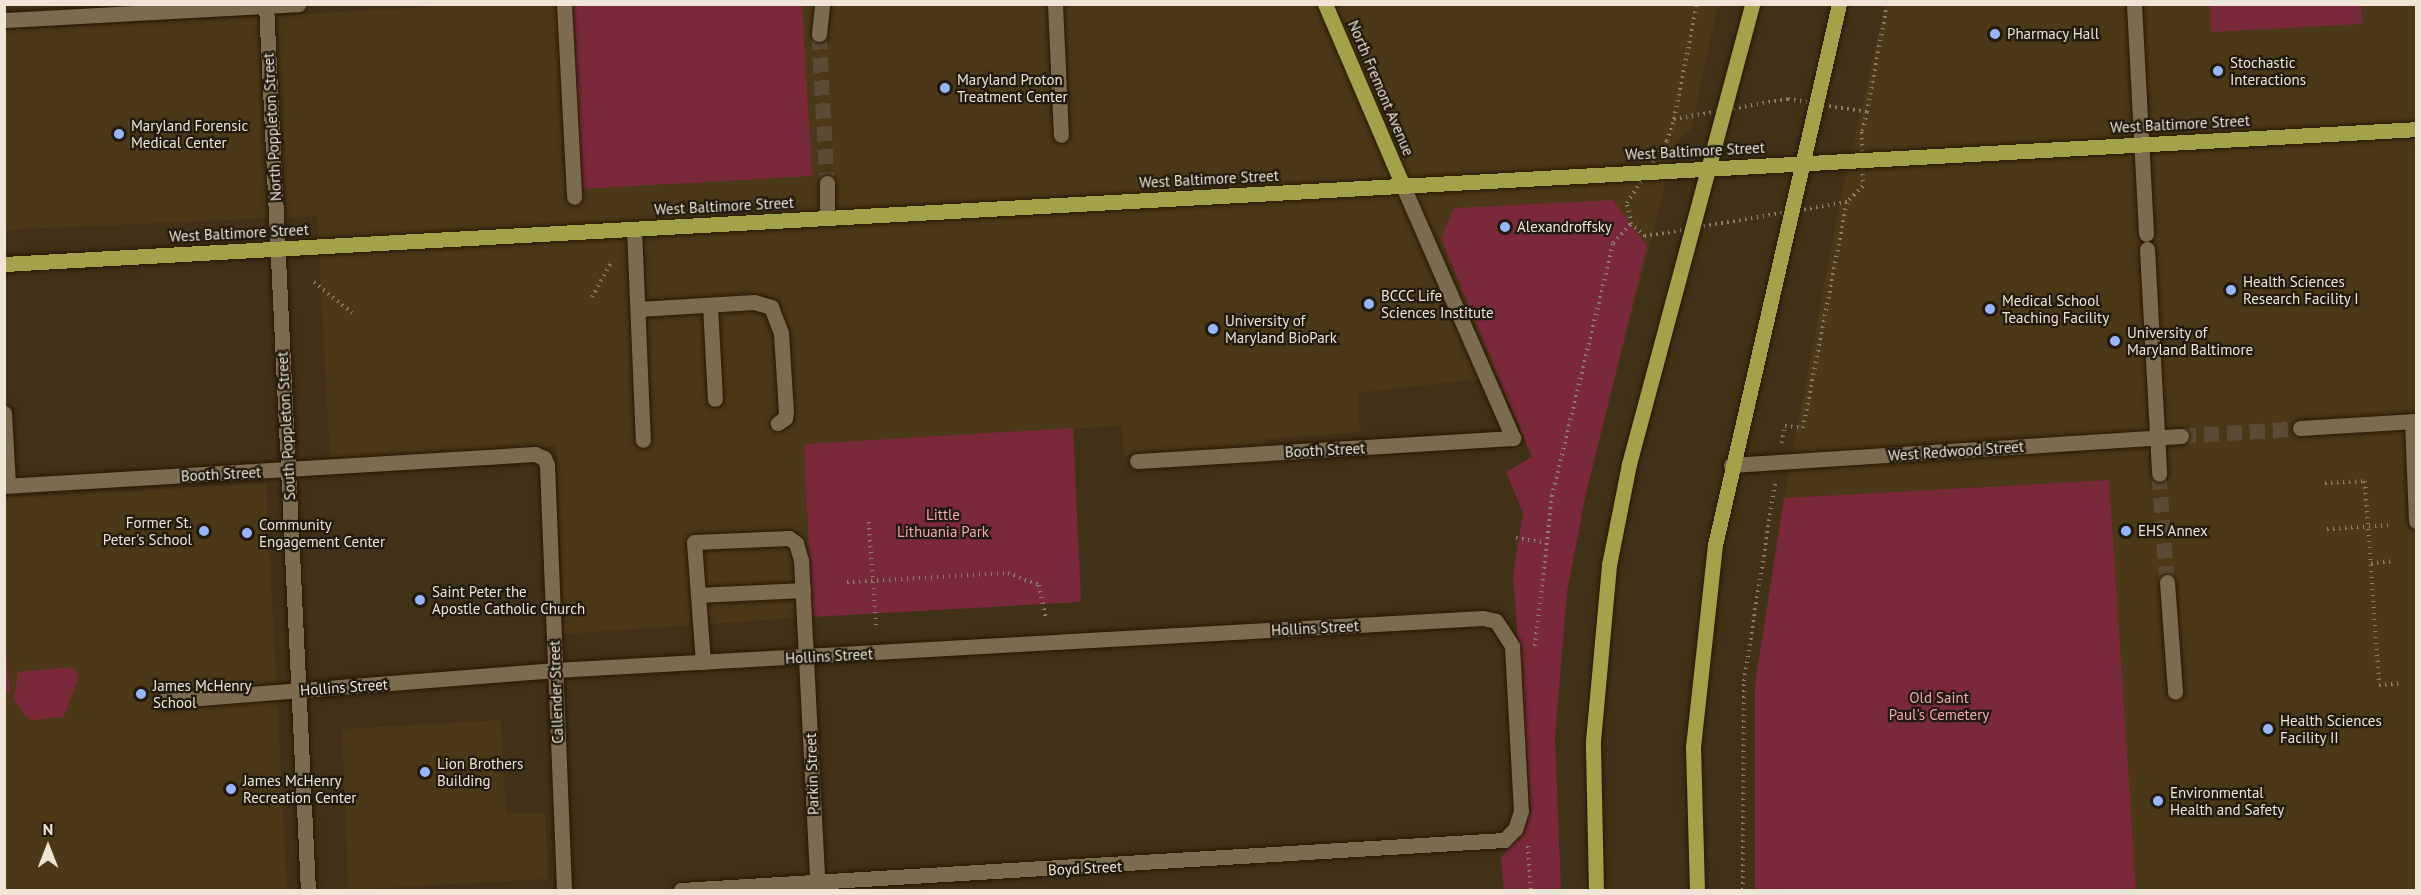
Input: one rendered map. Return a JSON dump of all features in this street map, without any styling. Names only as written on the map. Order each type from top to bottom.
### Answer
[{"type":"main road","name":"North Fremont Avenue","points":[[1325,4],[1403,186]]},
{"type":"main road","points":[[1596,891],[1593,741],[1609,565],[1629,464],[1706,168],[1752,4]]},
{"type":"main road","points":[[1697,891],[1693,747],[1701,655],[1715,545],[1731,465],[1804,163],[1839,4]]},
{"type":"main road","name":"West Baltimore Street","points":[[4,264],[2416,129]]},
{"type":"street","points":[[4,20],[299,4]]},
{"type":"street","points":[[564,4],[574,197]]},
{"type":"street","points":[[819,34],[822,4]]},
{"type":"street","points":[[1055,4],[1061,135]]},
{"type":"street","points":[[2134,4],[2159,474]]},
{"type":"street","name":"North Poppleton Street","points":[[266,5],[277,250]]},
{"type":"street","points":[[826,218],[827,183]]},
{"type":"street","name":"Booth Street","points":[[1137,461],[1513,438],[1403,186]]},
{"type":"street","points":[[634,230],[643,440]]},
{"type":"street","name":"South Poppleton Street","points":[[277,250],[308,891]]},
{"type":"street","points":[[638,309],[754,302],[775,311],[781,333],[786,412],[785,418],[778,423]]},
{"type":"street","points":[[710,305],[715,399]]},
{"type":"street","points":[[4,413],[6,486]]},
{"type":"street","points":[[2300,428],[2414,421],[2416,521]]},
{"type":"street","name":"West Redwood Street","points":[[1731,465],[2181,436]]},
{"type":"street","name":"Booth Street","points":[[6,486],[535,454],[544,458]]},
{"type":"street","name":"Callender Street","points":[[544,458],[547,465],[564,891]]},
{"type":"street","name":"Parkin Street","points":[[698,595],[694,542],[789,538],[800,551],[817,887]]},
{"type":"street","points":[[2167,582],[2175,692]]},
{"type":"street","points":[[703,662],[698,595],[803,590]]},
{"type":"street","name":"Hollins Street","points":[[163,701],[555,670],[1483,618],[1496,621],[1512,646],[1521,811],[1515,829],[1504,840],[1488,843]]},
{"type":"street","name":"Boyd Street","points":[[681,891],[941,884],[1488,843]]},
{"type":"path","points":[[1666,141],[1674,119],[1697,4]]},
{"type":"path","points":[[1862,132],[1887,4]]},
{"type":"path","points":[[1765,106],[1788,99]]},
{"type":"path","points":[[1845,106],[1867,112]]},
{"type":"path","points":[[1674,119],[1691,114]]},
{"type":"path","points":[[1803,428],[1847,202],[1863,186]]},
{"type":"path","points":[[1832,203],[1847,202]]},
{"type":"path","points":[[1627,203],[1631,224],[1645,236]]},
{"type":"path","points":[[1722,222],[1746,218]]},
{"type":"path","points":[[1534,652],[1552,496],[1613,243],[1631,224]]},
{"type":"path","points":[[592,297],[612,261]]},
{"type":"path","points":[[314,282],[352,313]]},
{"type":"path","points":[[2325,483],[2366,481],[2379,685],[2400,683]]},
{"type":"path","points":[[1743,891],[1744,681],[1774,491]]},
{"type":"path","points":[[869,522],[876,626]]},
{"type":"path","points":[[2327,529],[2391,525]]},
{"type":"path","points":[[1516,538],[1546,543]]},
{"type":"path","points":[[2371,563],[2392,561]]},
{"type":"path","points":[[847,582],[1008,573],[1039,585],[1045,616]]},
{"type":"path","points":[[1527,835],[1531,891]]},
{"type":"shaded area","name":"University of Maryland BioPark","points":[[484,4],[1718,5],[1691,129],[1676,142],[1586,493],[1532,457],[1498,377],[1358,393],[1360,432],[1265,439],[1266,448],[1124,456],[1122,426],[804,444],[812,617],[564,634],[556,446],[330,459],[317,216],[5,230],[5,30]]},
{"type":"shaded area","name":"University of Maryland Baltimore","points":[[1885,5],[2416,5],[2416,890],[2136,890],[2108,480],[1784,498],[1840,201]]},
{"type":"shaded area","name":"James McHenry School","points":[[266,483],[287,890],[5,890],[5,498]]},
{"type":"shaded area","name":"Lion Brothers Building","points":[[501,720],[506,813],[545,813],[548,879],[348,890],[342,729]]},
{"type":"green space","points":[[573,5],[802,5],[812,176],[581,189]]},
{"type":"green space","points":[[2210,5],[2361,5],[2362,24],[2211,32]]},
{"type":"green space","points":[[1613,200],[1647,246],[1586,493],[1567,592],[1555,738],[1561,890],[1504,890],[1501,859],[1531,812],[1513,575],[1523,513],[1506,472],[1532,457],[1441,239],[1454,208]]},
{"type":"green space","name":"Little Lithuania Park","points":[[1073,428],[1081,602],[812,617],[804,444]]},
{"type":"green space","name":"Old Saint Paul's Cemetery","points":[[2109,480],[2136,890],[1755,890],[1755,684],[1784,498]]},
{"type":"green space","points":[[4,644],[10,693],[5,694]]},
{"type":"green space","points":[[71,667],[79,676],[64,717],[32,720],[25,716],[14,699],[18,672]]},
{"type":"tunnel","points":[[819,34],[827,183]]},
{"type":"tunnel","points":[[2181,436],[2300,428]]},
{"type":"tunnel","points":[[2159,474],[2167,582]]},
{"type":"place","name":"Pharmacy Hall","points":[[1995,34]]},
{"type":"place","name":"Stochastic Interactions","points":[[2218,71]]},
{"type":"place","name":"Maryland Proton Treatment Center","points":[[945,88]]},
{"type":"place","name":"Maryland Forensic Medical Center","points":[[119,134]]},
{"type":"place","name":"Alexandroffsky","points":[[1505,227]]},
{"type":"place","name":"Health Sciences Research Facility I","points":[[2231,290]]},
{"type":"place","name":"BCCC Life Sciences Institute","points":[[1369,304]]},
{"type":"place","name":"Medical School Teaching Facility","points":[[1990,309]]},
{"type":"place","name":"University of Maryland BioPark","points":[[1213,329]]},
{"type":"place","name":"University of Maryland Baltimore","points":[[2115,341]]},
{"type":"place","name":"Former St. Peter's School","points":[[204,531]]},
{"type":"place","name":"EHS Annex","points":[[2126,531]]},
{"type":"place","name":"Community Engagement Center","points":[[247,533]]},
{"type":"place","name":"Saint Peter the Apostle Catholic Church","points":[[420,600]]},
{"type":"place","name":"James McHenry School","points":[[141,694]]},
{"type":"place","name":"Health Sciences Facility II","points":[[2268,729]]},
{"type":"place","name":"Lion Brothers Building","points":[[425,772]]},
{"type":"place","name":"James McHenry Recreation Center","points":[[231,789]]},
{"type":"place","name":"Environmental Health and Safety","points":[[2158,801]]}]
